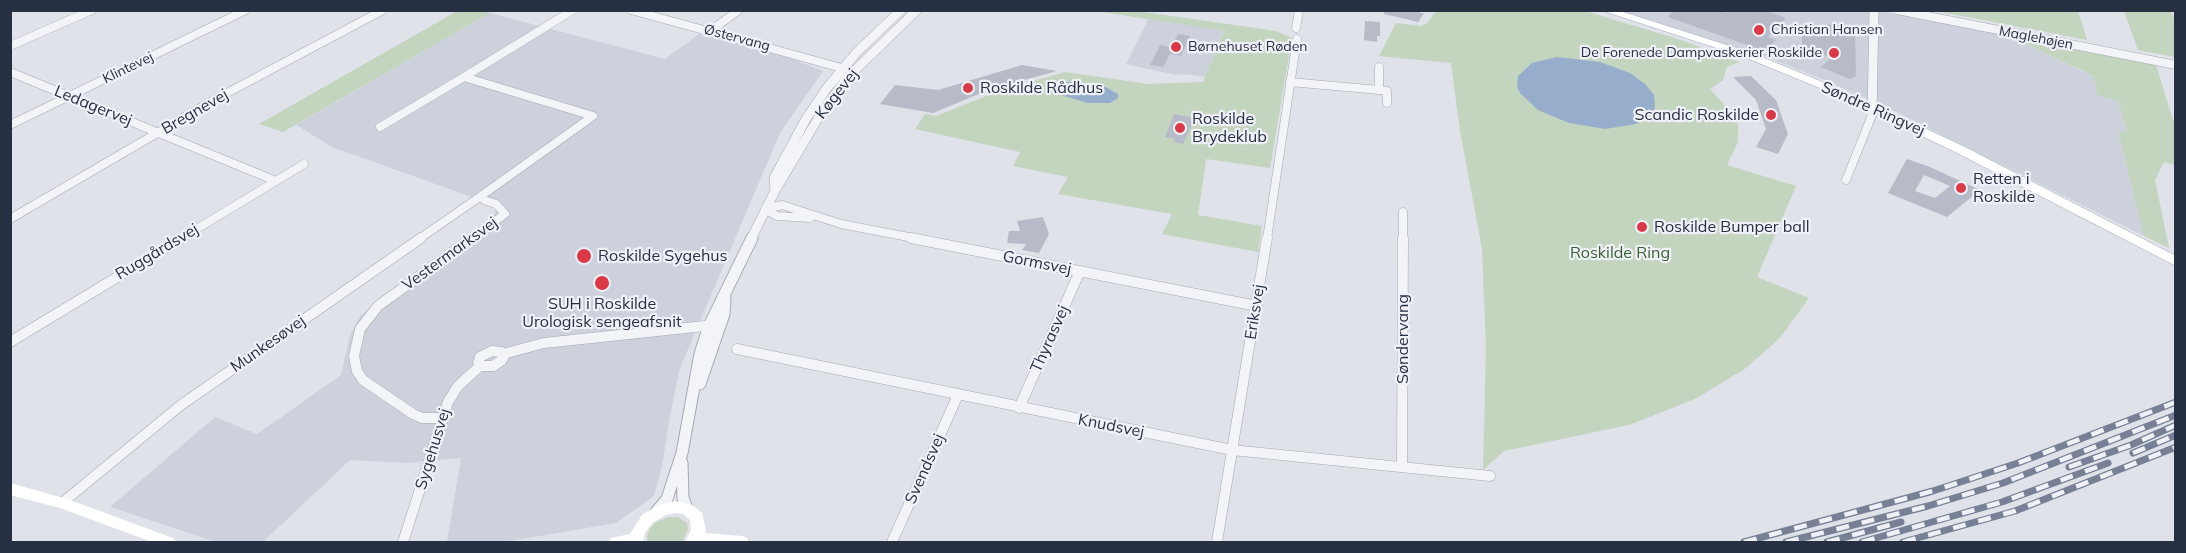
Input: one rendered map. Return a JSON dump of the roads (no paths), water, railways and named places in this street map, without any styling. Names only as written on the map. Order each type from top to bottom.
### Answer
[{"type":"main road","name":"Søndre Ringvej","points":[[1605,10],[1779,68],[2018,181],[2175,262]]},
{"type":"main road","points":[[10,489],[62,503],[168,543]]},
{"type":"main road","points":[[616,543],[636,541],[643,523],[656,512],[675,507],[687,510],[699,521],[699,530],[694,540],[742,543]]},
{"type":"street","points":[[10,46],[92,10]]},
{"type":"street","name":"Klintevej","points":[[10,125],[246,10]]},
{"type":"street","name":"Bregnevej","points":[[10,219],[212,101],[383,10]]},
{"type":"street","points":[[380,127],[573,10]]},
{"type":"street","name":"Østervang","points":[[631,10],[808,58],[851,67]]},
{"type":"street","points":[[710,31],[739,10]]},
{"type":"street","name":"Køgevej","points":[[656,512],[667,499],[682,453],[692,405],[715,325],[724,314],[725,295],[765,209],[851,67],[901,10]]},
{"type":"street","name":"Køgevej","points":[[851,67],[917,10]]},
{"type":"street","points":[[1296,28],[1299,10]]},
{"type":"street","points":[[1846,180],[1873,112],[1874,10]]},
{"type":"street","name":"Maglehøjen","points":[[1897,10],[2175,66]]},
{"type":"street","name":"Eriksvej","points":[[1217,543],[1257,306],[1297,39]]},
{"type":"street","points":[[1379,67],[1379,90]]},
{"type":"street","name":"Ledagervej","points":[[10,72],[276,181]]},
{"type":"street","name":"Vestermarksvej","points":[[443,418],[422,418],[413,414],[363,380],[357,371],[354,356],[360,329],[378,306],[505,214],[502,208],[481,196],[593,116],[464,77]]},
{"type":"street","points":[[1290,82],[1387,91],[1387,104]]},
{"type":"street","name":"Ruggårdsvej","points":[[10,342],[303,164]]},
{"type":"street","name":"Munkesøvej","points":[[62,503],[181,405],[481,196]]},
{"type":"street","name":"Gormsvej","points":[[765,209],[777,216],[818,219],[1257,306]]},
{"type":"street","name":"Søndervang","points":[[1402,467],[1403,212]]},
{"type":"street","name":"Thyrasvej","points":[[1019,408],[1080,271]]},
{"type":"street","points":[[503,354],[503,358],[497,364],[490,367],[480,366],[478,360],[485,353],[496,350],[503,354],[544,343],[715,325]]},
{"type":"street","name":"Knudsvej","points":[[737,349],[1232,450],[1490,476]]},
{"type":"street","name":"Sygehusvej","points":[[403,543],[452,393],[480,366]]},
{"type":"street","name":"Svendsvej","points":[[892,543],[958,394]]},
{"type":"street","name":"Køgevej","points":[[682,453],[682,498],[687,510]]},
{"type":"water","points":[[1557,57],[1600,62],[1630,73],[1645,84],[1654,95],[1653,112],[1636,124],[1605,129],[1569,123],[1538,110],[1520,93],[1517,87],[1518,76],[1532,63]]},
{"type":"water","points":[[1068,82],[1102,85],[1118,94],[1118,98],[1110,103],[1088,103],[1054,93],[1055,86]]},
{"type":"railway","points":[[1744,542],[1933,491],[2018,463],[2176,402]]},
{"type":"railway","points":[[1786,542],[1928,506],[2003,483],[2176,415]]},
{"type":"railway","points":[[2069,467],[2131,445],[2176,425]]},
{"type":"railway","points":[[2133,453],[2176,435]]},
{"type":"railway","points":[[1903,542],[2015,511],[2176,447]]},
{"type":"railway","points":[[1862,542],[2002,502],[2108,463]]},
{"type":"railway","points":[[1827,542],[1901,522]]},
{"type":"place","name":"Christian Hansen","points":[[1759,30]]},
{"type":"place","name":"Børnehuset Røden","points":[[1176,47]]},
{"type":"place","name":"De Forenede Dampvaskerier Roskilde","points":[[1834,53]]},
{"type":"place","name":"Roskilde Rådhus","points":[[968,88]]},
{"type":"place","name":"Scandic Roskilde","points":[[1771,115]]},
{"type":"place","name":"Roskilde Brydeklub","points":[[1180,128]]},
{"type":"place","name":"Retten i Roskilde","points":[[1961,188]]},
{"type":"place","name":"Roskilde Bumper ball","points":[[1642,227]]},
{"type":"place","name":"Roskilde Sygehus","points":[[584,256]]},
{"type":"place","name":"SUH i Roskilde Urologisk sengeafsnit","points":[[602,283]]},
{"type":"park label","name":"Roskilde Ring","points":[[1620,253]]}]
